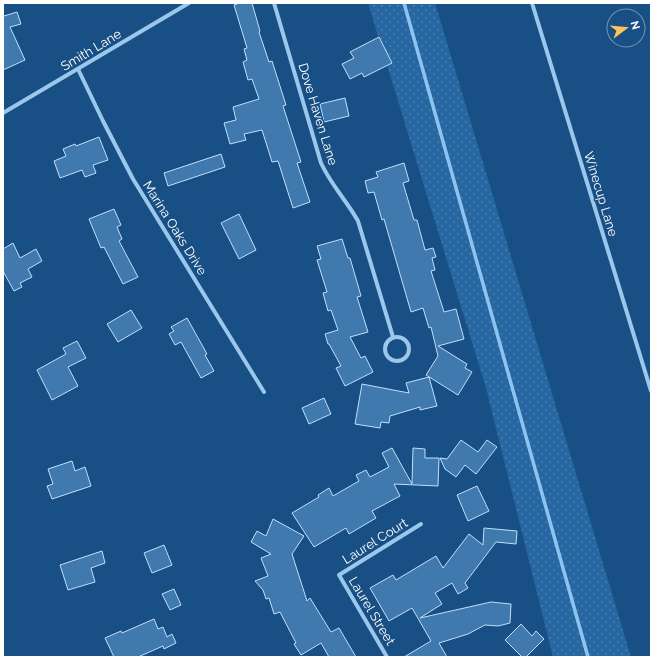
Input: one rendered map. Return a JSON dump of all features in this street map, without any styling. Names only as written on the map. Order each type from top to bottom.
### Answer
[{"type":"street","name":"Smith Lane","points":[[3,113],[189,3]]},
{"type":"street","name":"Dove Haven Lane","points":[[274,3],[321,163],[327,177],[358,221],[393,337]]},
{"type":"street","name":"Winecup Lane","points":[[532,3],[651,391]]},
{"type":"street","name":"Marina Oaks Drive","points":[[78,69],[102,121],[133,180],[264,392]]},
{"type":"street","points":[[393,337],[398,337],[405,340],[408,348],[407,355],[400,360],[393,360],[385,352],[387,341],[393,337]]},
{"type":"street","name":"Laurel Court","points":[[339,575],[421,524]]},
{"type":"street","name":"Laurel Street","points":[[339,575],[387,657]]},
{"type":"shaded area","points":[[368,3],[435,3],[631,657],[553,657],[486,388]]},
{"type":"building","points":[[239,3],[252,3],[260,31],[259,32],[269,62],[272,61],[286,105],[283,106],[301,162],[297,163],[310,202],[293,208],[278,161],[272,162],[262,130],[244,134],[246,140],[230,144],[224,123],[236,120],[233,107],[259,99],[252,79],[248,80],[243,62],[247,60],[244,49],[247,48],[234,5]]},
{"type":"building","points":[[17,12],[21,24],[10,27],[25,60],[3,70],[3,13],[4,16]]},
{"type":"building","points":[[379,37],[392,63],[364,77],[362,73],[350,79],[342,64],[354,58],[350,52]]},
{"type":"building","points":[[345,98],[349,116],[324,122],[320,104]]},
{"type":"building","points":[[99,137],[108,160],[93,165],[96,173],[85,177],[82,170],[60,178],[54,161],[66,156],[63,149],[75,144],[76,146]]},
{"type":"building","points":[[221,154],[225,167],[168,186],[164,173]]},
{"type":"building","points":[[404,163],[409,181],[403,183],[414,220],[417,220],[425,250],[433,248],[436,257],[432,258],[435,270],[431,271],[444,312],[456,309],[464,339],[438,346],[467,364],[465,368],[472,372],[458,395],[426,375],[438,356],[431,327],[429,328],[423,308],[411,312],[384,219],[382,220],[374,192],[368,193],[365,181],[378,177],[376,172]]},
{"type":"building","points":[[114,209],[121,225],[117,227],[122,239],[119,241],[138,277],[123,284],[104,247],[101,248],[89,219]]},
{"type":"building","points":[[239,214],[256,250],[239,259],[221,223]]},
{"type":"building","points":[[342,239],[348,258],[350,258],[361,296],[357,297],[368,332],[350,337],[361,358],[365,356],[373,372],[345,386],[336,368],[341,366],[328,344],[325,334],[338,330],[331,310],[328,311],[323,293],[327,292],[317,260],[321,259],[317,246]]},
{"type":"building","points":[[13,243],[20,258],[36,249],[42,261],[28,269],[32,277],[20,283],[22,287],[14,291],[3,271],[3,249]]},
{"type":"building","points":[[131,310],[142,328],[118,342],[107,324]]},
{"type":"building","points":[[187,318],[207,354],[205,355],[214,371],[201,378],[181,342],[175,345],[169,334],[174,331],[171,327]]},
{"type":"building","points":[[77,341],[86,358],[68,367],[78,386],[52,400],[37,370],[66,354],[63,348]]},
{"type":"building","points":[[429,377],[437,406],[420,410],[420,407],[390,416],[389,423],[381,422],[380,428],[355,424],[362,384],[409,393],[406,383]]},
{"type":"building","points":[[324,398],[331,414],[309,424],[302,408]]},
{"type":"building","points":[[461,440],[478,452],[487,440],[497,447],[476,474],[465,465],[456,477],[445,469],[440,458],[447,459]]},
{"type":"building","points":[[392,448],[412,484],[413,448],[425,449],[425,458],[439,458],[438,486],[394,484],[400,496],[372,511],[376,518],[349,534],[346,528],[314,547],[292,513],[319,497],[318,495],[329,488],[333,496],[359,481],[356,475],[366,470],[370,477],[389,467],[382,453]]},
{"type":"building","points":[[72,461],[75,471],[85,467],[91,486],[52,499],[47,486],[53,484],[48,469]]},
{"type":"building","points":[[477,486],[489,511],[468,521],[457,495]]},
{"type":"building","points":[[273,519],[304,536],[292,554],[307,601],[310,598],[331,632],[339,628],[356,657],[329,657],[321,643],[301,655],[294,644],[296,643],[280,612],[274,614],[269,598],[266,599],[263,590],[255,581],[268,576],[261,558],[271,554],[251,542],[257,531],[266,536]]},
{"type":"building","points":[[484,528],[517,531],[516,544],[496,542],[465,583],[468,588],[458,594],[452,583],[435,593],[442,604],[420,618],[491,602],[511,604],[510,623],[498,626],[485,625],[468,634],[439,643],[447,657],[404,657],[431,641],[412,608],[389,621],[370,588],[393,575],[396,580],[436,556],[443,568],[469,534],[483,545]]},
{"type":"building","points":[[164,545],[172,565],[152,573],[144,553]]},
{"type":"building","points":[[102,551],[105,563],[91,568],[95,582],[68,590],[60,565]]},
{"type":"building","points":[[174,589],[181,605],[170,610],[162,594]]},
{"type":"building","points":[[154,619],[158,629],[163,627],[167,637],[172,634],[176,643],[164,649],[163,646],[138,657],[114,657],[105,638],[121,631],[122,633]]},
{"type":"building","points":[[521,624],[532,636],[536,631],[544,639],[526,657],[522,657],[505,640]]},
{"type":"waterway","points":[[404,3],[588,657]]}]
